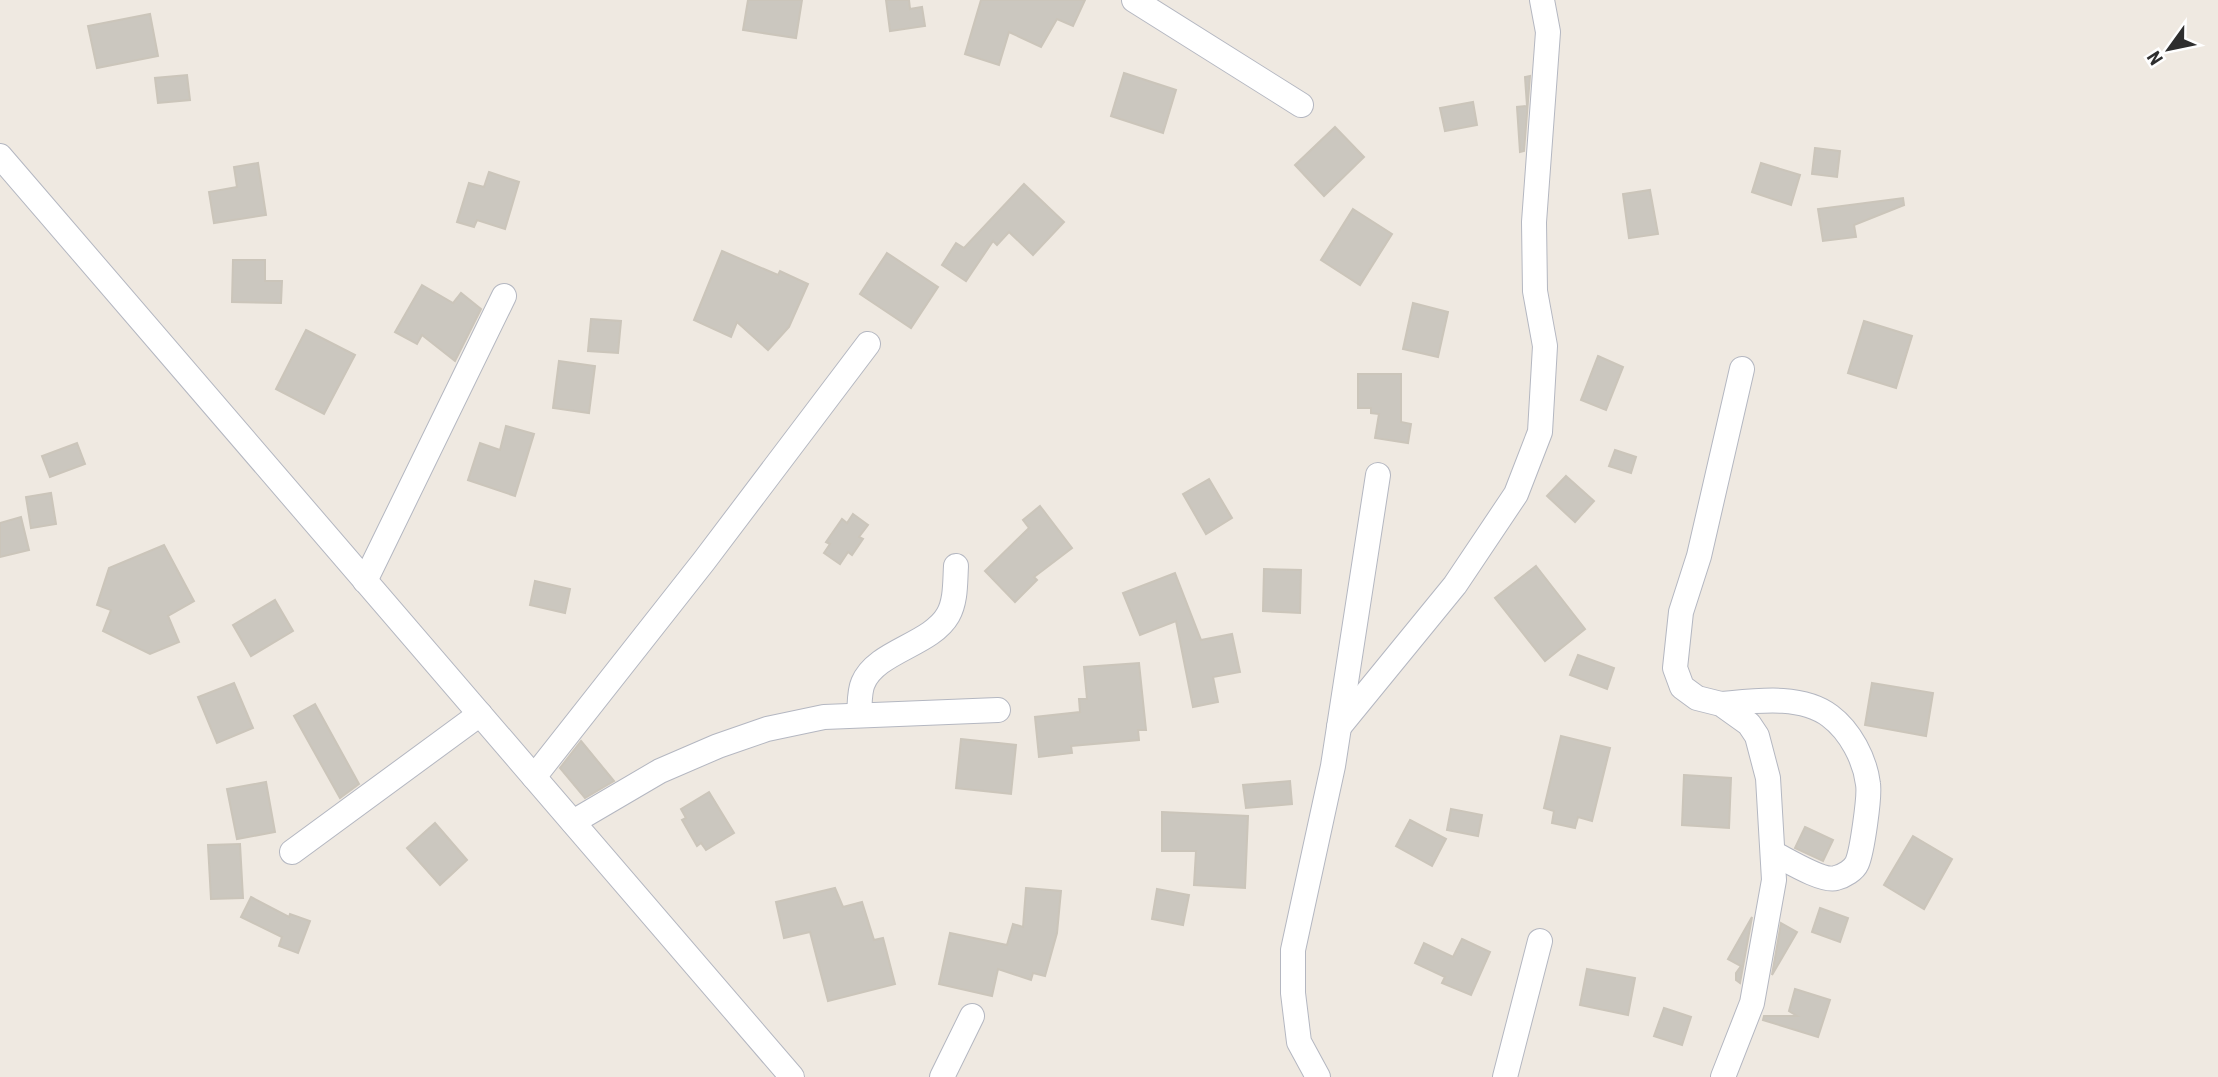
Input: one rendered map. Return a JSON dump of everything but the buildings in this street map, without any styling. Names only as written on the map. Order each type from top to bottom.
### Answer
[{"type":"street","points":[[1339,727],[1455,585],[1516,494],[1539,432],[1545,346],[1535,291],[1534,222],[1549,32],[1542,0]]},
{"type":"street","points":[[1144,2],[1301,105]]},
{"type":"street","points":[[0,156],[792,1077]]},
{"type":"street","points":[[365,581],[504,296]]},
{"type":"street","points":[[534,777],[704,561],[868,345]]},
{"type":"street","points":[[1742,369],[1699,556],[1681,612],[1675,668],[1682,687],[1697,698],[1721,704],[1766,701],[1810,705],[1829,715],[1850,734],[1868,782],[1868,800],[1857,863],[1849,872],[1827,880],[1773,853]]},
{"type":"street","points":[[1318,1077],[1299,1042],[1293,993],[1293,950],[1334,766],[1378,475]]},
{"type":"street","points":[[859,715],[863,680],[874,667],[937,629],[948,615],[955,596],[956,566]]},
{"type":"street","points":[[1721,704],[1749,724],[1757,736],[1768,778],[1774,880],[1752,1003],[1723,1077]]},
{"type":"street","points":[[573,822],[660,771],[767,729],[824,717],[998,710]]},
{"type":"street","points":[[292,852],[480,715]]},
{"type":"street","points":[[1505,1077],[1540,941]]},
{"type":"street","points":[[942,1077],[972,1016]]}]
